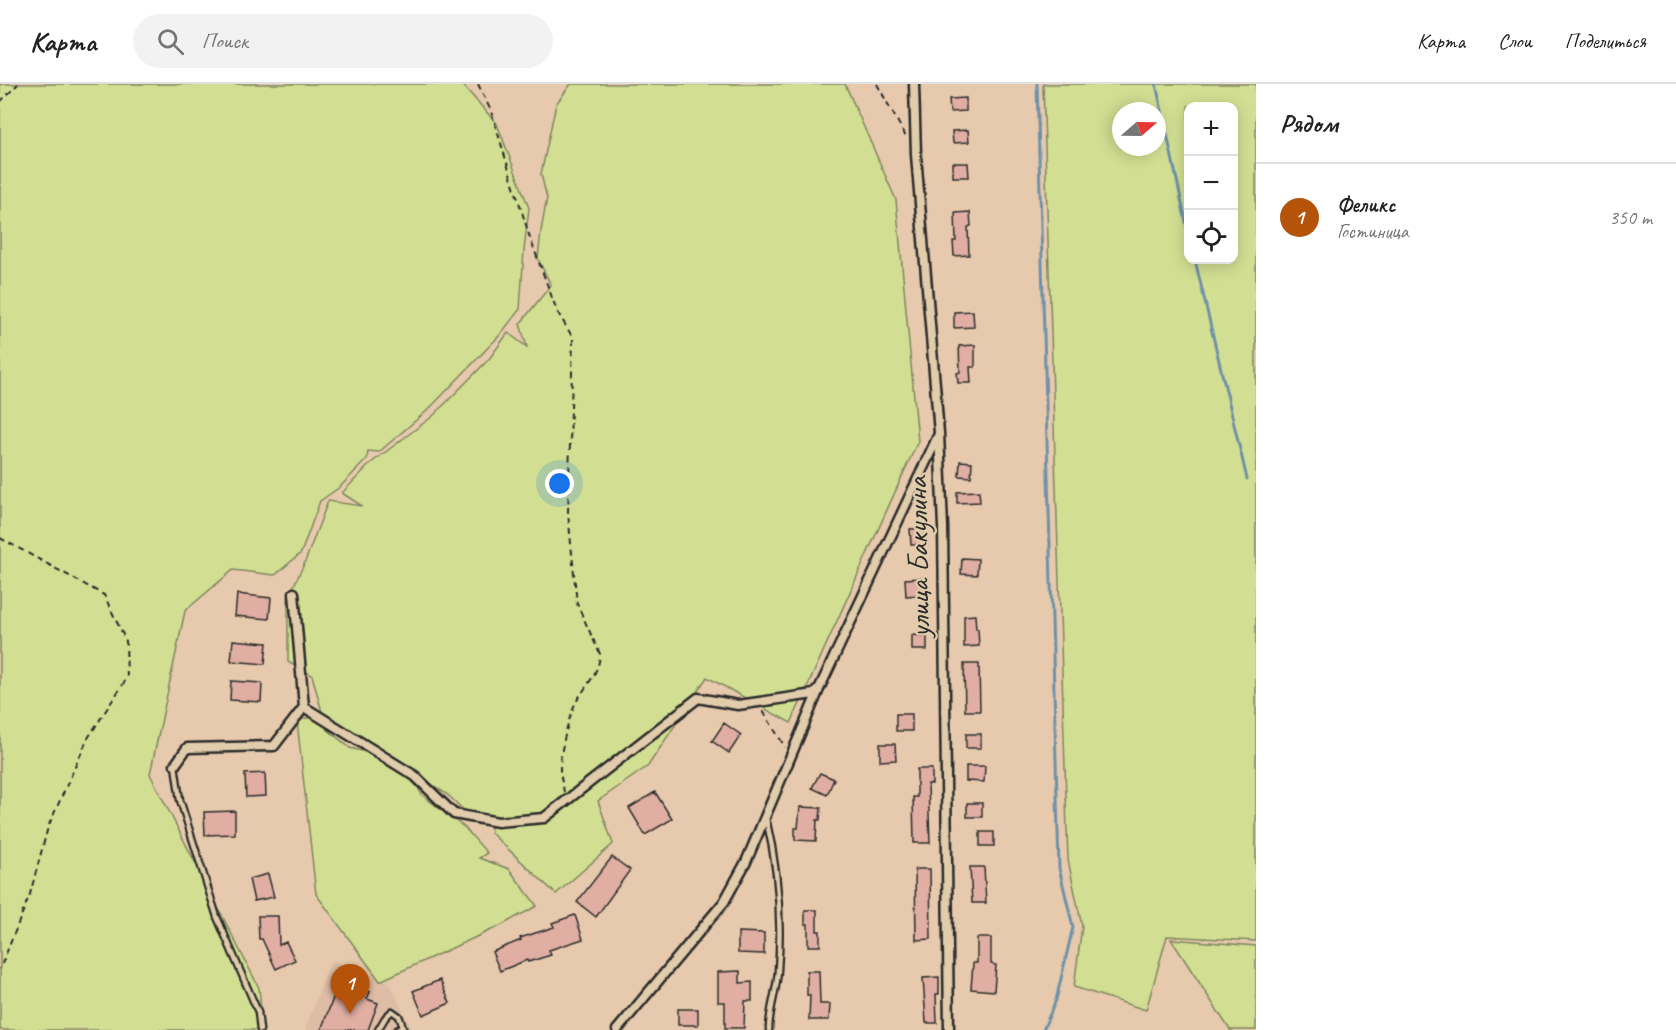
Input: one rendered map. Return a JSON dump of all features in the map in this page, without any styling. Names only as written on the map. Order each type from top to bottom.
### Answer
[{"type":"street","name":"улица Бакулина","points":[[914,84],[916,155],[939,433],[943,527],[949,1030]]},
{"type":"street","points":[[617,1030],[724,902],[766,818],[820,687],[939,433]]},
{"type":"street","points":[[176,765],[187,748],[274,746],[304,707],[294,593]]},
{"type":"street","points":[[304,707],[415,776],[454,814],[498,822],[544,818],[698,698],[738,705],[814,694],[820,687]]},
{"type":"lane","points":[[176,765],[180,800],[217,917],[258,1012],[260,1030]]},
{"type":"lane","points":[[766,818],[775,856],[780,945],[778,975],[769,1017],[769,1030]]},
{"type":"lane","points":[[378,1030],[392,1011],[399,1016],[403,1027],[397,1030]]},
{"type":"path","points":[[0,102],[18,84]]},
{"type":"path","points":[[478,84],[490,111],[530,238],[557,312],[573,338],[568,513],[577,604],[600,654],[600,662],[593,678],[575,705],[565,742],[560,769],[565,801]]},
{"type":"path","points":[[877,84],[916,155]]},
{"type":"path","points":[[0,538],[104,595],[126,641],[127,678],[88,738],[48,827],[30,894],[0,969]]},
{"type":"path","points":[[756,702],[772,723],[791,757]]},
{"type":"shaded area","points":[[331,960],[389,982],[412,1030],[305,1030]]},
{"type":"green space","points":[[0,84],[462,84],[497,124],[529,208],[520,309],[499,336],[429,409],[379,452],[368,451],[367,459],[340,487],[320,501],[301,553],[275,575],[233,570],[185,611],[150,774],[259,988],[263,1030],[0,1030]]},
{"type":"green space","points":[[571,84],[845,84],[896,200],[918,441],[791,723],[707,677],[648,766],[598,801],[613,844],[556,894],[491,833],[490,818],[473,819],[448,795],[407,768],[422,795],[465,828],[487,853],[479,858],[509,869],[537,906],[500,926],[380,981],[316,894],[297,721],[317,715],[327,729],[350,748],[394,759],[322,712],[312,675],[288,662],[288,598],[305,562],[328,501],[362,506],[342,493],[371,463],[433,416],[489,359],[508,333],[527,347],[520,324],[551,285],[538,259],[547,198],[541,174],[556,104]]},
{"type":"green space","points":[[1043,84],[1256,84],[1256,941],[1167,936],[1146,1010],[1074,987],[1082,926],[1068,860]]},
{"type":"green space","points":[[1171,939],[1256,946],[1256,1030],[1230,1030]]},
{"type":"building","points":[[966,98],[966,111],[950,112],[949,99]]},
{"type":"building","points":[[968,130],[969,142],[953,143],[952,131]]},
{"type":"building","points":[[953,163],[968,163],[969,177],[953,177]]},
{"type":"building","points":[[970,212],[969,255],[954,256],[955,213]]},
{"type":"building","points":[[973,311],[974,327],[954,328],[954,312]]},
{"type":"building","points":[[975,345],[975,367],[970,367],[971,383],[958,383],[959,346]]},
{"type":"building","points":[[960,461],[972,462],[971,477],[959,476]]},
{"type":"building","points":[[979,491],[980,502],[957,503],[957,492]]},
{"type":"building","points":[[926,528],[927,545],[911,545],[910,529]]},
{"type":"building","points":[[962,558],[978,559],[977,575],[961,574]]},
{"type":"building","points":[[921,578],[921,595],[906,596],[905,579]]},
{"type":"building","points":[[237,594],[271,598],[269,619],[235,616]]},
{"type":"building","points":[[975,615],[979,646],[964,647],[964,616]]},
{"type":"building","points":[[912,635],[927,636],[927,650],[912,650]]},
{"type":"building","points":[[233,640],[267,643],[265,664],[231,661]]},
{"type":"building","points":[[964,664],[979,664],[980,711],[965,711]]},
{"type":"building","points":[[231,681],[262,683],[261,702],[230,700]]},
{"type":"building","points":[[896,714],[912,714],[912,731],[896,731]]},
{"type":"building","points":[[724,723],[741,735],[729,753],[712,741]]},
{"type":"building","points":[[966,734],[981,734],[981,748],[966,748]]},
{"type":"building","points":[[880,744],[895,744],[896,760],[880,761]]},
{"type":"building","points":[[966,766],[985,766],[984,782],[966,781]]},
{"type":"building","points":[[917,769],[932,769],[932,784],[928,784],[930,843],[914,843],[913,797],[917,797]]},
{"type":"building","points":[[265,773],[266,796],[246,797],[245,774]]},
{"type":"building","points":[[820,773],[834,779],[827,795],[812,788]]},
{"type":"building","points":[[655,792],[672,819],[645,835],[629,808]]},
{"type":"building","points":[[967,803],[982,803],[982,817],[967,817]]},
{"type":"building","points":[[800,807],[821,808],[820,820],[817,820],[816,841],[795,840]]},
{"type":"building","points":[[235,811],[235,834],[205,835],[204,812]]},
{"type":"building","points":[[980,832],[994,832],[994,846],[980,846]]},
{"type":"building","points":[[612,857],[630,870],[596,917],[577,902]]},
{"type":"building","points":[[970,867],[984,867],[986,903],[972,903]]},
{"type":"building","points":[[915,869],[930,869],[931,939],[916,940]]},
{"type":"building","points":[[268,874],[274,897],[254,901],[249,879]]},
{"type":"building","points":[[805,910],[817,910],[820,946],[808,946],[808,924],[805,924]]},
{"type":"building","points":[[575,915],[583,939],[549,950],[551,955],[528,962],[527,960],[500,971],[492,952],[521,940],[520,938],[554,927],[552,923]]},
{"type":"building","points":[[258,916],[278,916],[279,945],[286,942],[295,960],[276,969],[262,939],[259,939]]},
{"type":"building","points":[[738,932],[764,933],[764,954],[738,953]]},
{"type":"building","points":[[977,938],[991,938],[991,964],[996,965],[994,991],[971,989],[973,963],[977,963]]},
{"type":"building","points":[[740,971],[740,983],[752,982],[752,1001],[745,1001],[744,1028],[725,1028],[725,1002],[718,1002],[718,972]]},
{"type":"building","points":[[807,971],[819,971],[820,1004],[830,1004],[829,1020],[809,1020],[810,995],[807,995]]},
{"type":"building","points":[[939,977],[939,994],[936,994],[937,1023],[926,1023],[923,978]]},
{"type":"building","points":[[440,980],[450,1003],[423,1015],[413,991]]},
{"type":"building","points":[[354,985],[370,992],[367,999],[378,1003],[368,1030],[321,1030],[337,988],[351,993]]},
{"type":"building","points":[[678,1009],[698,1009],[698,1025],[678,1025]]},
{"type":"waterway","points":[[1037,84],[1059,868],[1073,927],[1056,1000],[1043,1030]]},
{"type":"waterway","points":[[1156,84],[1184,213]]},
{"type":"waterway","points":[[1196,264],[1247,479]]},
{"type":"place","name":"Феликс","points":[[350,1014]]}]
